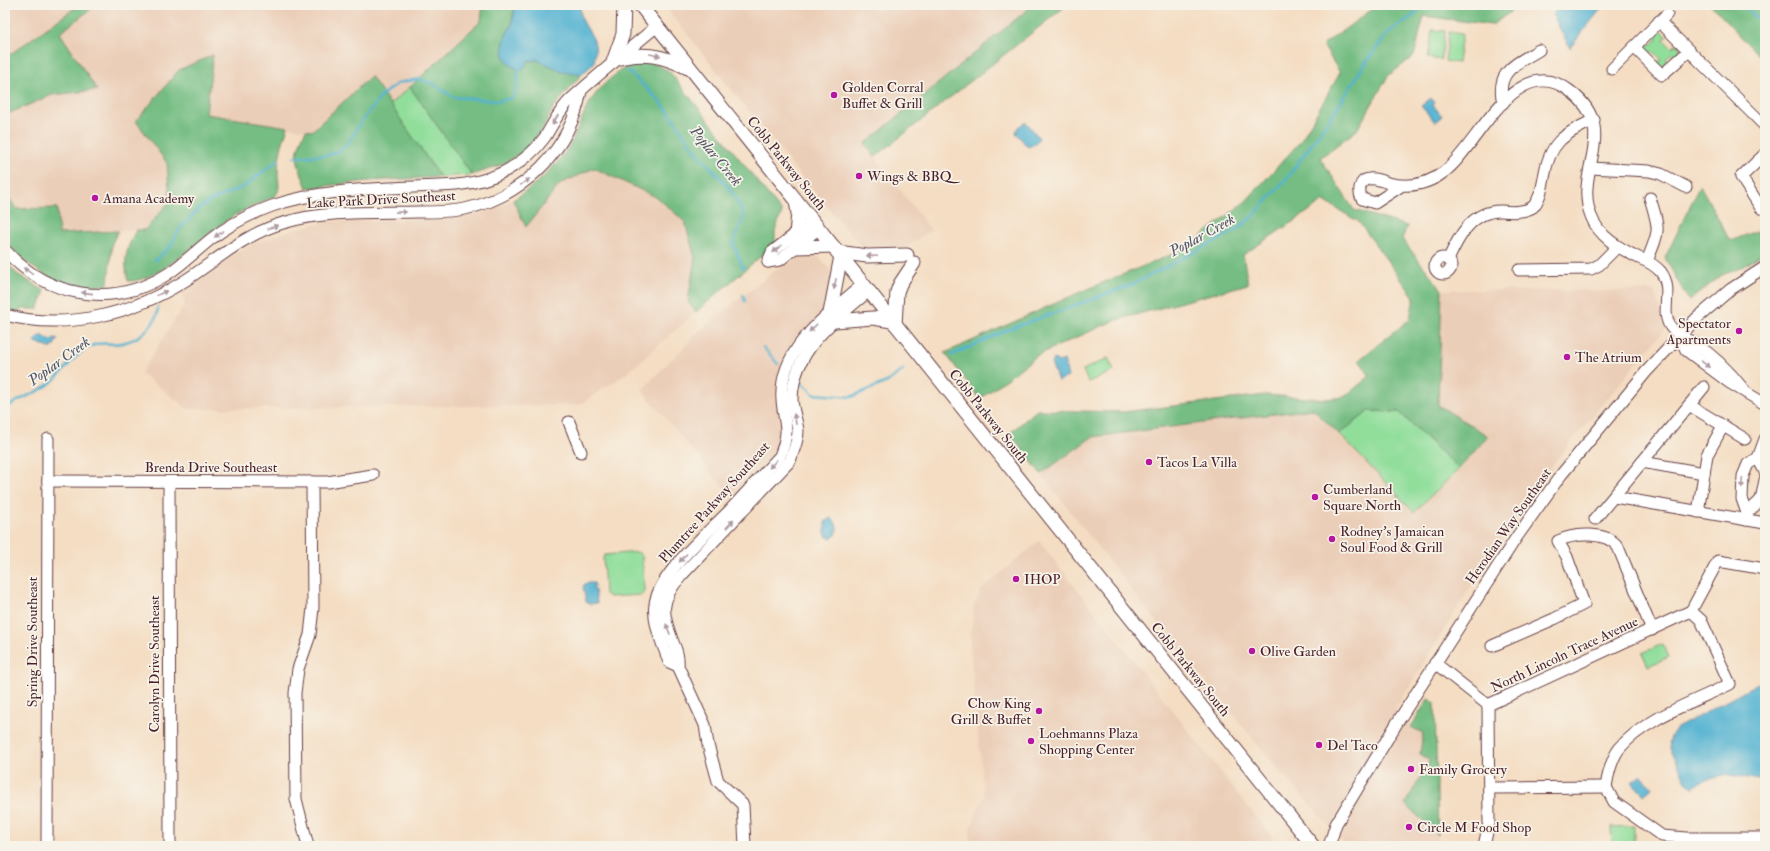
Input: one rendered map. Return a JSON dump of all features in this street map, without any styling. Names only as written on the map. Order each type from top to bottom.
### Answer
[{"type":"main road","points":[[615,60],[624,34],[624,5]]},
{"type":"main road","name":"Cobb Parkway South","points":[[640,5],[1313,846]]},
{"type":"main road","points":[[615,60],[637,55],[653,55],[674,61],[692,70]]},
{"type":"main road","points":[[796,200],[798,213],[796,240],[837,251],[867,256],[910,259],[897,292],[894,322],[873,318],[832,317],[837,251]]},
{"type":"street","points":[[1612,69],[1663,18],[1689,50],[1765,126]]},
{"type":"street","name":"Lake Park Drive Southeast","points":[[5,250],[29,273],[54,287],[91,294],[111,294],[151,283],[166,275],[227,228],[254,213],[272,206],[305,197],[334,192],[457,185],[477,182],[490,178],[518,164],[530,154],[546,135],[566,104],[615,60],[657,26]]},
{"type":"street","points":[[1634,47],[1662,75],[1689,50]]},
{"type":"street","points":[[1502,103],[1500,86],[1505,73],[1513,66],[1539,50]]},
{"type":"street","points":[[1401,186],[1427,182],[1447,170],[1502,103],[1522,87],[1532,83],[1547,81],[1564,87],[1575,95],[1589,110],[1594,120],[1595,143],[1587,189],[1588,208],[1592,218],[1604,236],[1618,247],[1647,261],[1660,271],[1664,277],[1668,297],[1668,321],[1671,328],[1680,336],[1693,342],[1720,364],[1744,390],[1765,404]]},
{"type":"street","name":"Lake Park Drive Southeast","points":[[5,315],[44,322],[65,322],[81,320],[116,311],[159,295],[175,287],[240,242],[284,222],[344,214],[446,211],[464,209],[486,202],[528,180],[550,158],[570,125],[578,105],[581,91]]},
{"type":"street","points":[[1448,260],[1460,233],[1478,218],[1493,211],[1522,212],[1533,207],[1540,194],[1547,159],[1555,144],[1565,135],[1594,120]]},
{"type":"street","points":[[1765,154],[1741,177],[1761,208],[1765,206]]},
{"type":"street","points":[[1590,168],[1649,171],[1661,174],[1686,187]]},
{"type":"street","points":[[1647,261],[1656,239],[1658,226],[1650,198]]},
{"type":"street","points":[[796,240],[815,225]]},
{"type":"street","points":[[1519,270],[1591,269],[1599,265],[1618,247]]},
{"type":"street","name":"Herodian Way Southeast","points":[[1329,846],[1336,824],[1435,663],[1522,529],[1560,475],[1646,372],[1680,336],[1716,300],[1730,289],[1765,267]]},
{"type":"street","name":"Plumtree Parkway Southeast","points":[[745,846],[743,805],[718,781],[708,745],[705,725],[678,666],[670,662],[657,628],[654,612],[658,592],[665,580],[683,557],[780,456],[786,441],[787,429],[782,400],[788,364],[802,340],[866,288]]},
{"type":"street","points":[[1595,519],[1704,387]]},
{"type":"street","points":[[1689,405],[1745,439]]},
{"type":"street","points":[[569,422],[581,452]]},
{"type":"street","points":[[1698,512],[1709,450],[1723,426]]},
{"type":"street","name":"Spring Drive Southeast","points":[[47,846],[48,439]]},
{"type":"street","points":[[1746,517],[1742,499],[1743,476],[1748,464],[1758,458],[1765,439]]},
{"type":"street","points":[[1758,458],[1765,472]]},
{"type":"street","points":[[1642,462],[1704,473]]},
{"type":"street","name":"Brenda Drive Southeast","points":[[48,481],[312,482],[342,481],[373,475]]},
{"type":"street","points":[[1746,517],[1761,500],[1765,480]]},
{"type":"street","name":"Carolyn Drive Southeast","points":[[169,482],[170,846]]},
{"type":"street","points":[[308,846],[296,799],[295,692],[298,669],[310,635],[313,608],[312,482]]},
{"type":"street","points":[[1614,497],[1698,512],[1746,517],[1765,524]]},
{"type":"street","name":"North Lincoln Trace Avenue","points":[[1492,646],[1561,616],[1584,604],[1567,557],[1558,541],[1566,537],[1601,536],[1615,542],[1652,630]]},
{"type":"street","points":[[1765,569],[1718,561],[1691,611],[1701,620],[1730,684],[1651,722],[1633,735],[1619,750],[1613,760],[1606,787],[1614,802],[1662,836],[1687,838],[1765,838]]},
{"type":"street","name":"North Lincoln Trace Avenue","points":[[1488,705],[1691,611]]},
{"type":"street","points":[[1435,663],[1488,705],[1490,788],[1489,823],[1484,846]]},
{"type":"street","points":[[1490,788],[1606,787]]},
{"type":"shaded area","points":[[5,5],[79,5],[5,58]]},
{"type":"shaded area","points":[[96,5],[483,5],[481,21],[390,104],[371,76],[312,131],[206,114],[136,121],[167,163],[170,201],[145,230],[58,234],[57,208],[17,209],[5,193],[5,115],[52,95],[97,90],[60,33]]},
{"type":"shaded area","points":[[664,5],[1033,5],[865,144],[931,230],[904,249],[864,250],[796,170]]},
{"type":"shaded area","points":[[594,168],[658,198],[685,222],[695,258],[688,302],[696,312],[627,373],[579,405],[188,409],[141,373],[185,304],[181,292],[236,253],[257,242],[313,224],[328,222],[463,217],[488,211],[513,200],[526,227],[560,184]]},
{"type":"shaded area","points":[[804,253],[818,256],[835,276],[826,311],[798,338],[787,354],[778,377],[776,393],[781,429],[780,442],[773,456],[733,498],[642,390],[699,331],[772,273]]},
{"type":"shaded area","points":[[1442,290],[1655,291],[1665,329],[1553,464],[1465,596],[1395,709],[1411,727],[1424,733],[1430,759],[1405,804],[1438,835],[1438,846],[1347,846],[1273,763],[1167,635],[1041,474],[1092,437],[1313,409],[1414,511],[1459,469],[1488,436],[1438,405]]},
{"type":"shaded area","points":[[1039,541],[1279,846],[968,846],[971,827],[984,796],[970,645],[974,605],[981,590]]},
{"type":"green space","points":[[79,5],[96,5],[60,33],[97,90],[52,95],[5,115],[5,58]]},
{"type":"green space","points":[[483,5],[515,5],[511,26],[505,38],[528,61],[537,60],[564,72],[581,75],[553,108],[542,131],[527,149],[501,165],[472,175],[410,87],[481,21]]},
{"type":"green space","points":[[1033,5],[1067,5],[875,157],[865,144]]},
{"type":"green space","points":[[1378,5],[1540,5],[1535,10],[1516,8],[1492,25],[1424,16],[1414,56],[1388,76],[1357,130],[1320,158],[1354,210],[1407,226],[1402,239],[1442,290],[1438,405],[1488,436],[1459,469],[1399,412],[1369,411],[1339,434],[1313,409],[1092,437],[1041,474],[1010,433],[1037,410],[1123,412],[1265,395],[1325,399],[1344,397],[1370,376],[1359,360],[1410,319],[1414,297],[1359,222],[1324,201],[1243,255],[1248,284],[1113,321],[1038,355],[980,399],[945,353],[1078,293],[1185,249],[1246,201],[1300,142],[1340,73],[1323,45]]},
{"type":"green space","points":[[1711,5],[1765,5],[1765,62]]},
{"type":"green space","points":[[1432,30],[1445,31],[1441,60],[1428,58]]},
{"type":"green space","points":[[1659,31],[1662,31],[1667,36],[1664,40],[1672,48],[1677,44],[1680,48],[1680,53],[1677,57],[1672,53],[1666,59],[1670,64],[1665,67],[1657,63],[1661,59],[1653,51],[1649,54],[1644,50],[1647,42],[1651,45],[1658,39],[1654,35]]},
{"type":"green space","points":[[1449,32],[1462,34],[1458,63],[1445,61]]},
{"type":"green space","points":[[213,55],[206,114],[288,127],[282,145],[278,168],[278,192],[276,195],[233,216],[182,256],[154,274],[128,281],[126,255],[136,230],[145,230],[170,201],[167,163],[136,121],[179,70]]},
{"type":"green space","points":[[642,61],[655,64],[669,71],[782,212],[775,231],[775,244],[696,312],[688,302],[695,258],[685,222],[658,198],[594,168],[560,184],[526,227],[513,200],[538,182],[553,168],[571,143],[586,109],[602,86],[625,68]]},
{"type":"green space","points":[[371,76],[440,177],[368,181],[307,188],[298,159],[299,147],[306,130],[312,131]]},
{"type":"green space","points":[[410,87],[472,175],[440,177],[390,104]]},
{"type":"green space","points":[[1700,185],[1730,241],[1757,231],[1765,252],[1743,267],[1722,275],[1689,301],[1665,258]]},
{"type":"green space","points":[[5,193],[17,209],[57,208],[59,234],[118,231],[112,243],[108,284],[79,286],[64,283],[37,270],[25,261],[5,240]]},
{"type":"green space","points":[[5,261],[17,274],[45,291],[38,309],[22,309],[17,312],[5,309]]},
{"type":"green space","points":[[1108,358],[1114,371],[1088,382],[1083,370]]},
{"type":"green space","points":[[1369,411],[1399,412],[1459,469],[1414,512],[1339,434]]},
{"type":"green space","points":[[638,552],[642,556],[644,591],[642,595],[609,597],[605,594],[603,558],[605,555]]},
{"type":"green space","points":[[1663,644],[1669,657],[1648,666],[1642,653]]},
{"type":"green space","points":[[1428,699],[1435,703],[1438,835],[1405,804],[1430,760],[1420,754],[1423,733],[1411,727]]},
{"type":"green space","points":[[1634,826],[1634,846],[1612,846],[1611,827]]},
{"type":"water","points":[[515,5],[580,5],[582,19],[595,44],[594,63],[581,75],[564,72],[537,60],[528,61],[523,70],[512,67],[506,59],[503,49],[505,37],[511,27]]},
{"type":"water","points":[[1561,5],[1604,5],[1570,48],[1552,14]]},
{"type":"water","points":[[1431,98],[1435,102],[1433,105],[1442,116],[1435,122],[1421,106]]},
{"type":"water","points":[[1024,123],[1027,123],[1039,138],[1035,144],[1028,147],[1016,133],[1018,127]]},
{"type":"water","points":[[41,335],[50,340],[55,338],[58,339],[52,348],[45,347],[33,342]]},
{"type":"water","points":[[1054,359],[1059,362],[1064,360],[1068,377],[1058,381],[1051,363]]},
{"type":"water","points":[[830,518],[836,523],[837,527],[836,535],[831,538],[827,537],[825,532],[825,522]]},
{"type":"water","points":[[586,583],[594,583],[595,587],[592,588],[595,590],[597,603],[590,604],[586,602],[583,586]]},
{"type":"water","points":[[1758,684],[1765,686],[1765,777],[1760,780],[1726,775],[1711,778],[1693,787],[1687,783],[1669,746],[1670,738],[1673,733],[1677,728]]},
{"type":"water","points":[[1641,775],[1652,788],[1644,795],[1632,782]]},
{"type":"waterway","name":"Poplar Creek","points":[[952,355],[1007,330],[1131,285],[1237,230],[1255,214],[1287,178],[1329,120],[1368,59],[1388,33],[1418,12],[1421,5]]},
{"type":"waterway","points":[[1743,5],[1765,25]]},
{"type":"waterway","name":"Poplar Creek","points":[[294,157],[328,155],[339,151],[348,143],[361,122],[383,94],[398,83],[419,79],[432,83],[453,97],[498,101],[512,98],[516,91],[519,67]]},
{"type":"waterway","name":"Poplar Creek","points":[[628,71],[663,105],[691,145],[734,196],[744,216],[733,243],[743,268]]},
{"type":"waterway","name":"Poplar Creek","points":[[155,260],[171,246],[183,225],[200,208],[210,201],[243,187],[278,160]]},
{"type":"waterway","name":"Poplar Creek","points":[[743,295],[745,301]]},
{"type":"waterway","name":"Poplar Creek","points":[[5,409],[15,402],[48,385],[87,348],[97,344],[115,344],[134,339],[151,326],[155,320],[158,307]]},
{"type":"waterway","name":"Poplar Creek","points":[[763,347],[778,364]]},
{"type":"waterway","name":"Poplar Creek","points":[[797,381],[806,386],[813,394],[851,397],[887,382],[903,370]]},
{"type":"place","name":"Golden Corral Buffet & Grill","points":[[834,95]]},
{"type":"place","name":"Wings & BBQ","points":[[859,176]]},
{"type":"place","name":"Amana Academy","points":[[95,198]]},
{"type":"place","name":"Spectator Apartments","points":[[1739,331]]},
{"type":"place","name":"The Atrium","points":[[1567,357]]},
{"type":"place","name":"Tacos La Villa","points":[[1149,462]]},
{"type":"place","name":"Cumberland Square North","points":[[1315,497]]},
{"type":"place","name":"Rodney's Jamaican Soul Food & Grill","points":[[1332,539]]},
{"type":"place","name":"IHOP","points":[[1016,579]]},
{"type":"place","name":"Olive Garden","points":[[1252,651]]},
{"type":"place","name":"Chow King Grill & Buffet","points":[[1039,711]]},
{"type":"place","name":"Loehmanns Plaza Shopping Center","points":[[1031,741]]},
{"type":"place","name":"Del Taco","points":[[1319,745]]},
{"type":"place","name":"Family Grocery","points":[[1411,769]]},
{"type":"place","name":"Circle M Food Shop","points":[[1409,827]]}]
